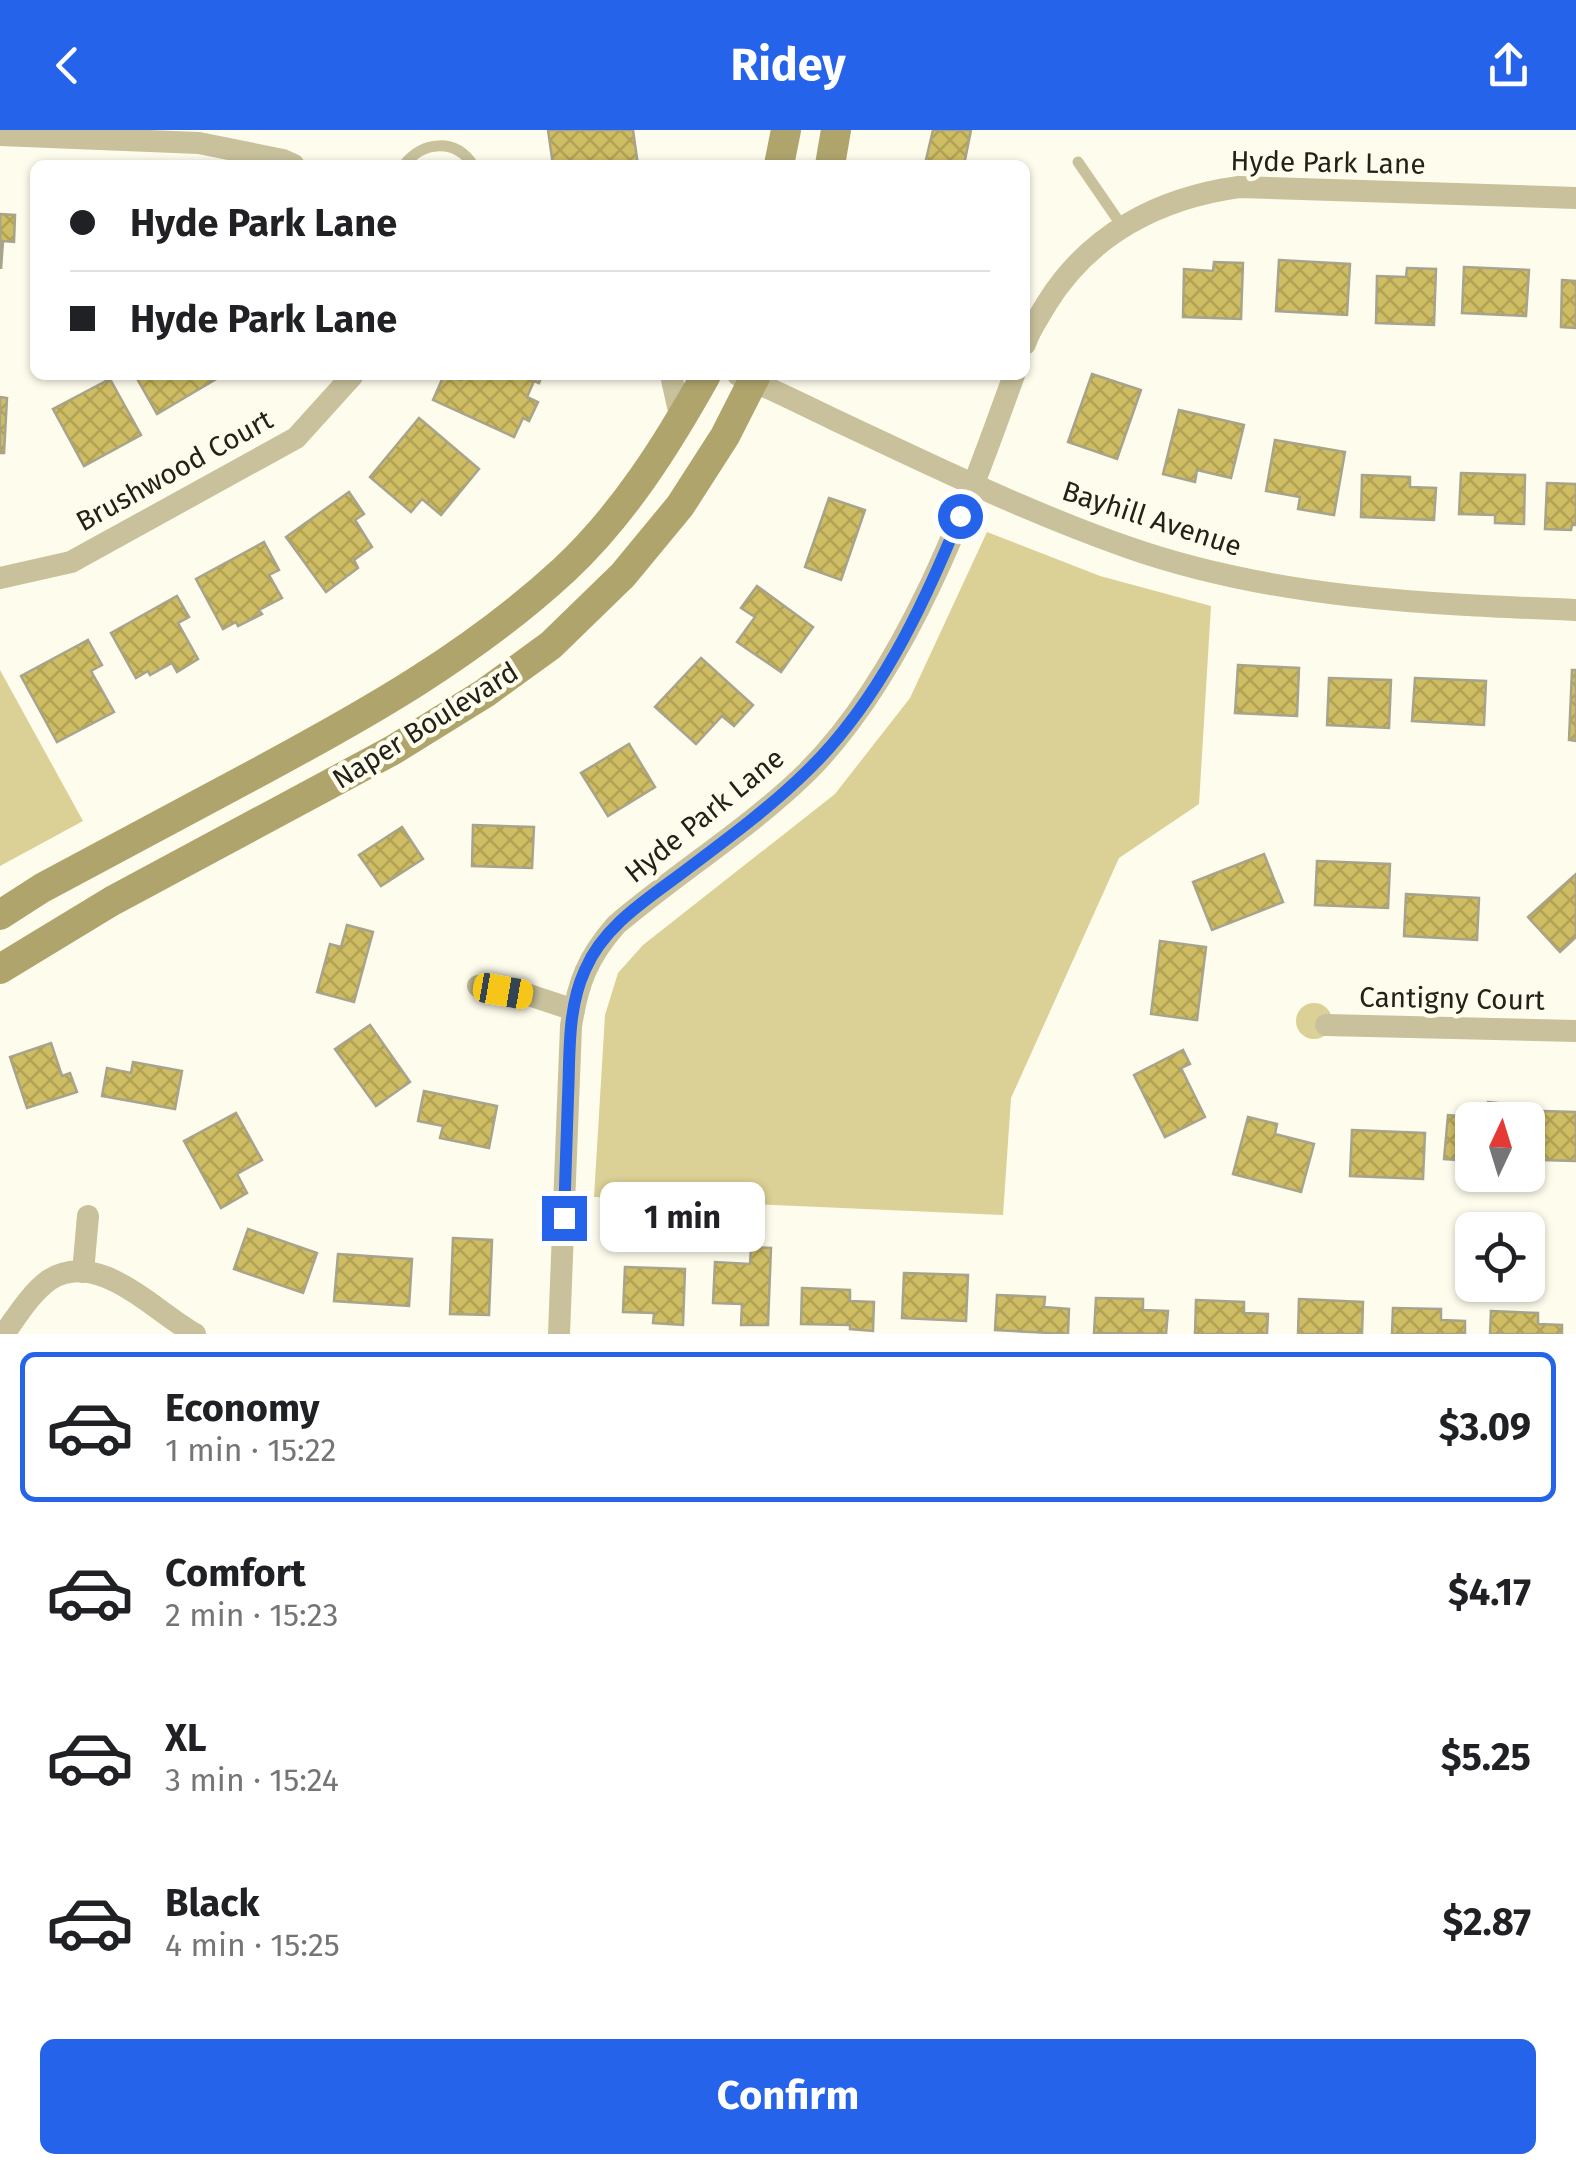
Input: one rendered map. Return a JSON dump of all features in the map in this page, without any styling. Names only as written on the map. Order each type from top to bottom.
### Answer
[{"type":"main road","points":[[780,160],[786,130]]},
{"type":"main road","points":[[831,160],[836,130]]},
{"type":"main road","name":"Naper Boulevard","points":[[0,915],[42,888],[342,727],[446,663],[512,614],[565,568],[612,518],[681,420],[703,380]]},
{"type":"main road","name":"Naper Boulevard","points":[[0,969],[112,901],[394,750],[551,645],[623,575],[680,506],[725,436],[749,380]]},
{"type":"street","points":[[0,135],[200,143],[283,160]]},
{"type":"street","name":"Hyde Park Lane","points":[[1030,331],[1060,283],[1093,248],[1122,226],[1212,191],[1239,188],[1576,198]]},
{"type":"street","name":"Brushwood Court","points":[[0,578],[71,562],[296,438],[348,380]]},
{"type":"street","points":[[673,380],[681,420]]},
{"type":"street","name":"Bayhill Avenue","points":[[756,380],[973,484],[1128,548],[1194,568],[1372,600],[1576,610]]},
{"type":"street","name":"Hyde Park Lane","points":[[560,1334],[571,1026],[584,972],[616,926],[772,804],[844,730],[878,682],[915,614],[973,484],[1012,380]]},
{"type":"street","points":[[478,986],[528,995],[574,1010]]},
{"type":"street","name":"Cantigny Court","points":[[1326,1025],[1576,1031]]},
{"type":"street","points":[[77,1272],[88,1216]]},
{"type":"street","points":[[4,1334],[34,1294],[50,1280],[77,1272],[111,1278],[195,1334]]},
{"type":"lane","points":[[409,160],[420,150],[441,145],[460,152],[468,160]]},
{"type":"lane","points":[[1078,162],[1122,226]]},
{"type":"shaded area","points":[[987,532],[1100,576],[1211,606],[1199,804],[1119,858],[1011,1098],[1003,1215],[594,1197],[605,1015],[618,973],[643,945],[835,794],[910,698]]},
{"type":"shaded area","points":[[0,670],[83,821],[0,866]]},
{"type":"shaded area","points":[[1314,1003],[1327,1008],[1332,1021],[1327,1034],[1314,1039],[1301,1034],[1296,1021],[1301,1008]]},
{"type":"building","points":[[548,130],[633,130],[637,160],[552,160]]},
{"type":"building","points":[[933,130],[971,130],[965,160],[926,160]]},
{"type":"building","points":[[0,214],[15,215],[14,242],[3,241],[1,269]]},
{"type":"building","points":[[1279,260],[1350,264],[1347,315],[1276,311]]},
{"type":"building","points":[[1214,262],[1243,263],[1241,319],[1183,317],[1184,269],[1213,271]]},
{"type":"building","points":[[1464,267],[1529,270],[1526,316],[1462,313]]},
{"type":"building","points":[[1407,268],[1436,269],[1434,325],[1376,323],[1377,276],[1406,277]]},
{"type":"building","points":[[1562,280],[1576,281],[1576,328],[1561,327]]},
{"type":"building","points":[[1092,374],[1141,390],[1117,459],[1068,442]]},
{"type":"building","points":[[111,380],[141,435],[84,466],[53,409]]},
{"type":"building","points":[[138,380],[215,380],[157,414]]},
{"type":"building","points":[[442,380],[540,380],[534,381],[527,397],[538,402],[529,421],[523,418],[514,437],[433,400]]},
{"type":"building","points":[[0,397],[7,398],[4,453],[0,453]]},
{"type":"building","points":[[1179,410],[1244,425],[1231,478],[1197,470],[1195,482],[1163,474]]},
{"type":"building","points":[[419,418],[479,469],[441,515],[422,499],[411,512],[370,477]]},
{"type":"building","points":[[1275,440],[1345,452],[1334,515],[1298,509],[1300,497],[1266,491]]},
{"type":"building","points":[[1461,473],[1525,475],[1524,524],[1495,523],[1495,515],[1459,514]]},
{"type":"building","points":[[1362,475],[1410,477],[1410,487],[1436,488],[1434,520],[1361,517]]},
{"type":"building","points":[[1547,483],[1576,484],[1576,525],[1571,530],[1545,529]]},
{"type":"building","points":[[349,492],[364,514],[355,520],[372,547],[354,560],[358,568],[326,592],[286,537]]},
{"type":"building","points":[[829,498],[865,510],[841,580],[805,567]]},
{"type":"building","points":[[264,542],[279,570],[269,575],[282,598],[259,610],[262,614],[223,629],[196,579]]},
{"type":"building","points":[[757,586],[813,627],[781,672],[737,642],[755,617],[741,608]]},
{"type":"building","points":[[177,596],[189,617],[178,623],[198,659],[177,672],[172,663],[136,678],[111,633]]},
{"type":"building","points":[[88,640],[102,665],[91,671],[114,712],[57,742],[21,676]]},
{"type":"building","points":[[701,658],[753,705],[734,726],[722,716],[696,744],[655,707]]},
{"type":"building","points":[[1238,665],[1299,668],[1297,716],[1235,713]]},
{"type":"building","points":[[1572,670],[1576,670],[1576,741],[1569,740]]},
{"type":"building","points":[[1329,678],[1391,680],[1389,728],[1327,725]]},
{"type":"building","points":[[1415,678],[1486,681],[1484,725],[1412,721]]},
{"type":"building","points":[[629,744],[655,787],[608,816],[581,773]]},
{"type":"building","points":[[473,825],[534,827],[532,868],[472,866]]},
{"type":"building","points":[[402,827],[423,859],[381,886],[359,855]]},
{"type":"building","points":[[1264,854],[1283,902],[1212,930],[1193,882]]},
{"type":"building","points":[[1317,861],[1390,864],[1388,908],[1315,905]]},
{"type":"building","points":[[1576,874],[1576,937],[1560,952],[1528,917]]},
{"type":"building","points":[[1406,894],[1479,898],[1477,940],[1404,936]]},
{"type":"building","points":[[347,925],[373,932],[354,1002],[317,992],[330,944],[341,947]]},
{"type":"building","points":[[1160,941],[1206,947],[1197,1020],[1151,1014]]},
{"type":"building","points":[[370,1025],[410,1082],[376,1106],[335,1049]]},
{"type":"building","points":[[51,1043],[62,1076],[70,1073],[77,1092],[27,1108],[10,1057]]},
{"type":"building","points":[[1183,1050],[1190,1064],[1181,1068],[1205,1117],[1165,1137],[1134,1075]]},
{"type":"building","points":[[133,1062],[182,1071],[175,1109],[102,1096],[107,1068],[131,1073]]},
{"type":"building","points":[[424,1091],[497,1106],[489,1148],[440,1138],[443,1126],[418,1121]]},
{"type":"building","points":[[1545,1111],[1576,1112],[1576,1161],[1545,1160]]},
{"type":"building","points":[[236,1113],[262,1160],[237,1174],[247,1193],[221,1208],[184,1141]]},
{"type":"building","points":[[1448,1115],[1455,1116],[1455,1160],[1444,1159]]},
{"type":"building","points":[[1248,1117],[1277,1124],[1275,1134],[1314,1144],[1301,1192],[1233,1174]]},
{"type":"building","points":[[1352,1130],[1425,1133],[1423,1179],[1350,1176]]},
{"type":"building","points":[[248,1229],[317,1253],[303,1293],[234,1269]]},
{"type":"building","points":[[453,1238],[492,1240],[489,1315],[450,1314]]},
{"type":"building","points":[[751,1247],[771,1248],[768,1325],[741,1325],[742,1304],[713,1303],[715,1262],[750,1264]]},
{"type":"building","points":[[338,1254],[412,1259],[409,1306],[334,1301]]},
{"type":"building","points":[[625,1267],[685,1269],[683,1325],[653,1323],[654,1313],[623,1312]]},
{"type":"building","points":[[904,1273],[968,1275],[966,1321],[902,1318]]},
{"type":"building","points":[[802,1288],[850,1290],[850,1301],[874,1302],[873,1331],[850,1329],[850,1325],[801,1324]]},
{"type":"building","points":[[997,1295],[1045,1297],[1044,1307],[1069,1309],[1068,1334],[995,1330]]},
{"type":"building","points":[[1096,1298],[1143,1299],[1143,1310],[1168,1311],[1166,1334],[1094,1333]]},
{"type":"building","points":[[1299,1299],[1363,1302],[1362,1334],[1298,1334]]},
{"type":"building","points":[[1196,1300],[1244,1302],[1244,1313],[1268,1314],[1267,1334],[1195,1334]]},
{"type":"building","points":[[1393,1308],[1441,1309],[1441,1320],[1465,1321],[1465,1334],[1392,1334]]},
{"type":"building","points":[[1491,1311],[1538,1313],[1538,1324],[1562,1325],[1562,1334],[1490,1334]]},
{"type":"route","points":[[564,1218],[571,1026],[576,993],[590,959],[632,911],[772,804],[844,730],[878,682],[915,614],[960,516]]}]
